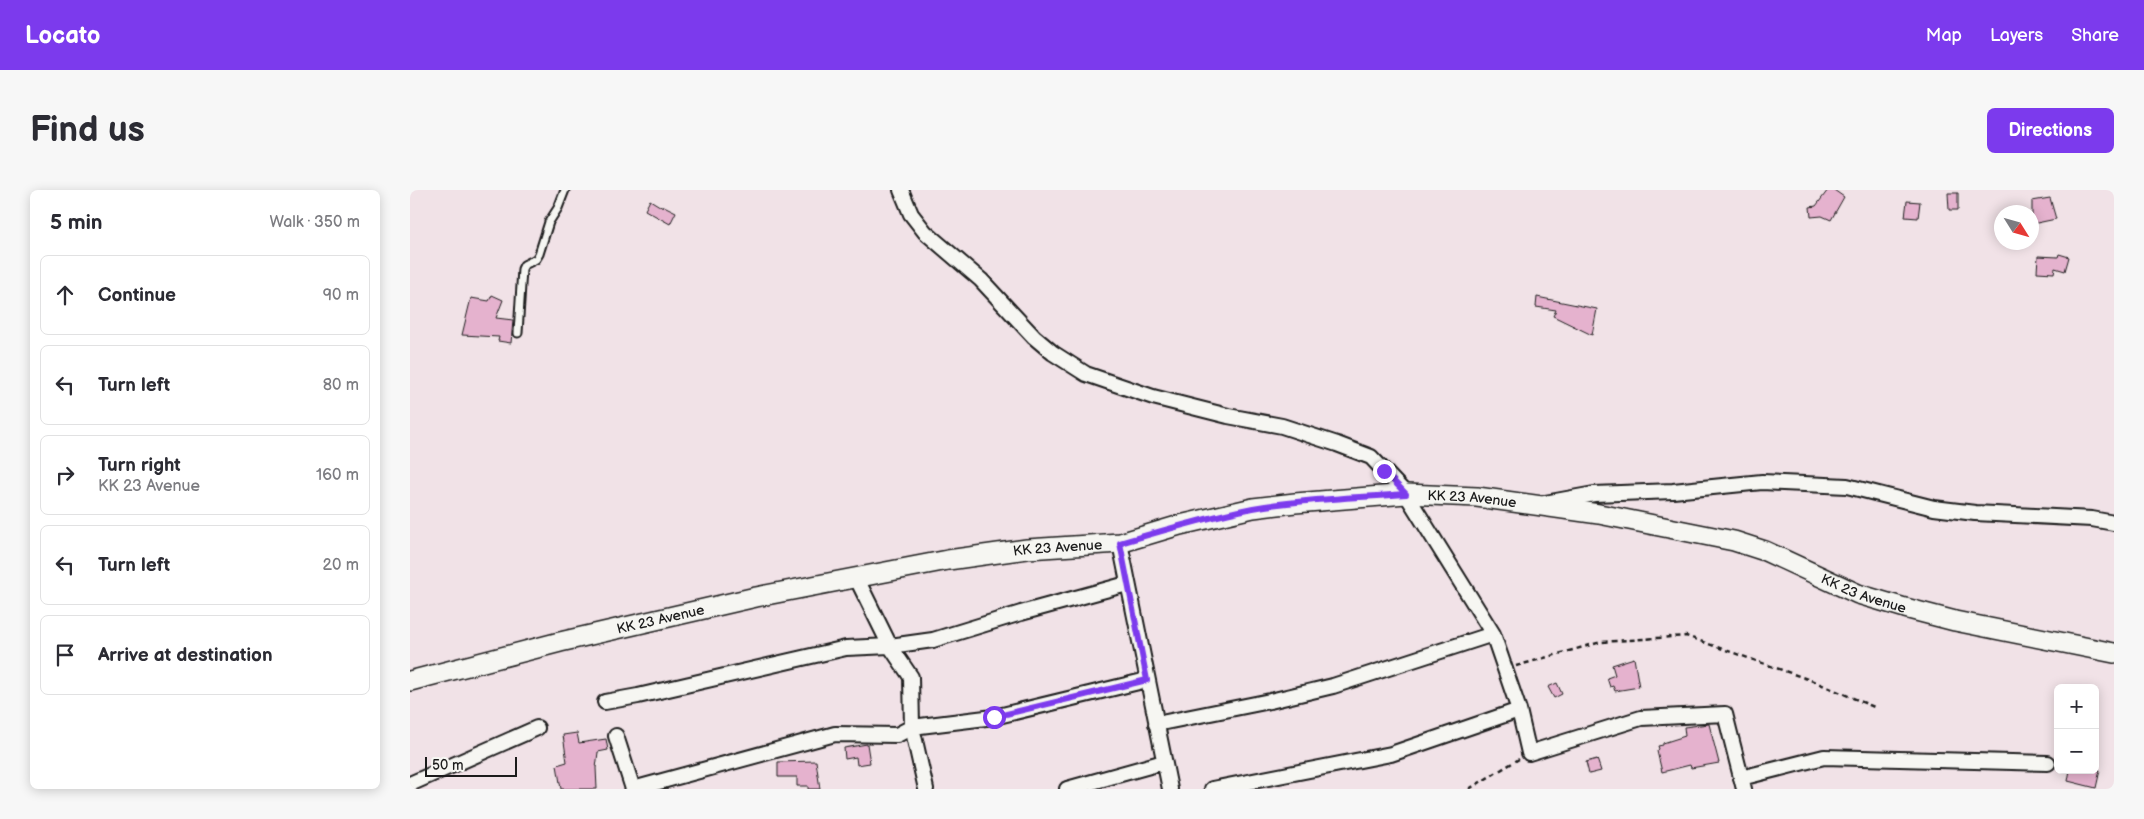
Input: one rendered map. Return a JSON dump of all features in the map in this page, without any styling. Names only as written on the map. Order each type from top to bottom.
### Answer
[{"type":"main road","name":"KK 23 Avenue","points":[[410,681],[560,642],[756,597],[948,560],[1027,549],[1120,543],[1180,525],[1253,508],[1295,502],[1406,494],[1477,497],[1599,514],[1734,541],[1765,551],[1858,594],[1904,608],[1956,621],[2114,653]]},
{"type":"street","points":[[901,190],[911,214],[925,232],[981,280],[1034,337],[1086,374],[1153,397],[1228,416],[1282,426],[1371,457],[1406,494],[1493,634],[1519,710],[1529,753],[1641,718],[1725,714],[1743,784],[1824,756],[2048,763]]},
{"type":"street","points":[[1531,505],[1594,494],[1673,491],[1762,482],[1847,486],[1934,508],[1975,513],[2092,519],[2114,523]]},
{"type":"street","points":[[1120,543],[1170,789]]},
{"type":"street","points":[[857,579],[890,646],[911,677],[912,727],[926,789]]},
{"type":"street","points":[[605,702],[846,648],[890,646],[933,640],[1020,613],[1127,584]]},
{"type":"street","points":[[1156,724],[1333,686],[1493,634]]},
{"type":"street","points":[[616,736],[633,789],[836,734],[897,735],[912,727],[994,717],[1147,680]]},
{"type":"street","points":[[1212,789],[1391,754],[1519,710]]},
{"type":"street","points":[[410,784],[537,728]]},
{"type":"street","points":[[1067,789],[1164,762]]},
{"type":"lane","points":[[518,333],[522,269],[524,265],[536,259],[539,254],[549,222],[558,208],[565,190]]},
{"type":"path","points":[[1505,670],[1601,642],[1686,636],[1813,681],[1874,707]]},
{"type":"path","points":[[1469,789],[1529,753]]},
{"type":"building","points":[[1828,190],[1834,190],[1844,197],[1831,220],[1822,216],[1811,217],[1810,207],[1816,206]]},
{"type":"building","points":[[1948,193],[1958,193],[1958,210],[1949,210]]},
{"type":"building","points":[[2050,198],[2056,219],[2039,223],[2039,205],[2032,205],[2032,201]]},
{"type":"building","points":[[650,200],[663,208],[664,206],[676,212],[670,224],[645,210]]},
{"type":"building","points":[[1907,201],[1920,202],[1918,218],[1905,217]]},
{"type":"building","points":[[2059,254],[2069,257],[2065,271],[2055,268],[2054,273],[2037,272],[2038,256],[2058,257]]},
{"type":"building","points":[[492,295],[503,300],[496,318],[513,320],[511,343],[498,341],[499,337],[462,335],[471,298],[489,301]]},
{"type":"building","points":[[1537,297],[1597,309],[1592,335],[1553,316],[1556,310],[1536,307]]},
{"type":"building","points":[[1634,658],[1639,687],[1615,691],[1613,686],[1610,687],[1607,678],[1615,675],[1612,665]]},
{"type":"building","points":[[1557,683],[1562,694],[1554,698],[1548,687]]},
{"type":"building","points":[[1709,724],[1719,763],[1691,768],[1690,765],[1662,772],[1657,751],[1659,749],[1658,746],[1685,736],[1684,727]]},
{"type":"building","points":[[577,733],[579,743],[606,739],[608,750],[598,752],[596,768],[597,789],[561,789],[557,765],[567,762],[563,735]]},
{"type":"building","points":[[867,744],[870,763],[857,765],[856,757],[845,759],[844,748]]},
{"type":"building","points":[[1597,759],[1601,771],[1589,774],[1586,762]]},
{"type":"building","points":[[816,761],[820,789],[808,789],[808,786],[797,786],[797,777],[778,777],[778,762]]},
{"type":"building","points":[[2100,770],[2096,788],[2068,781],[2069,774],[2099,774]]},
{"type":"route","points":[[994,717],[1147,680],[1120,543],[1180,525],[1253,508],[1295,502],[1406,494],[1384,471]]}]
